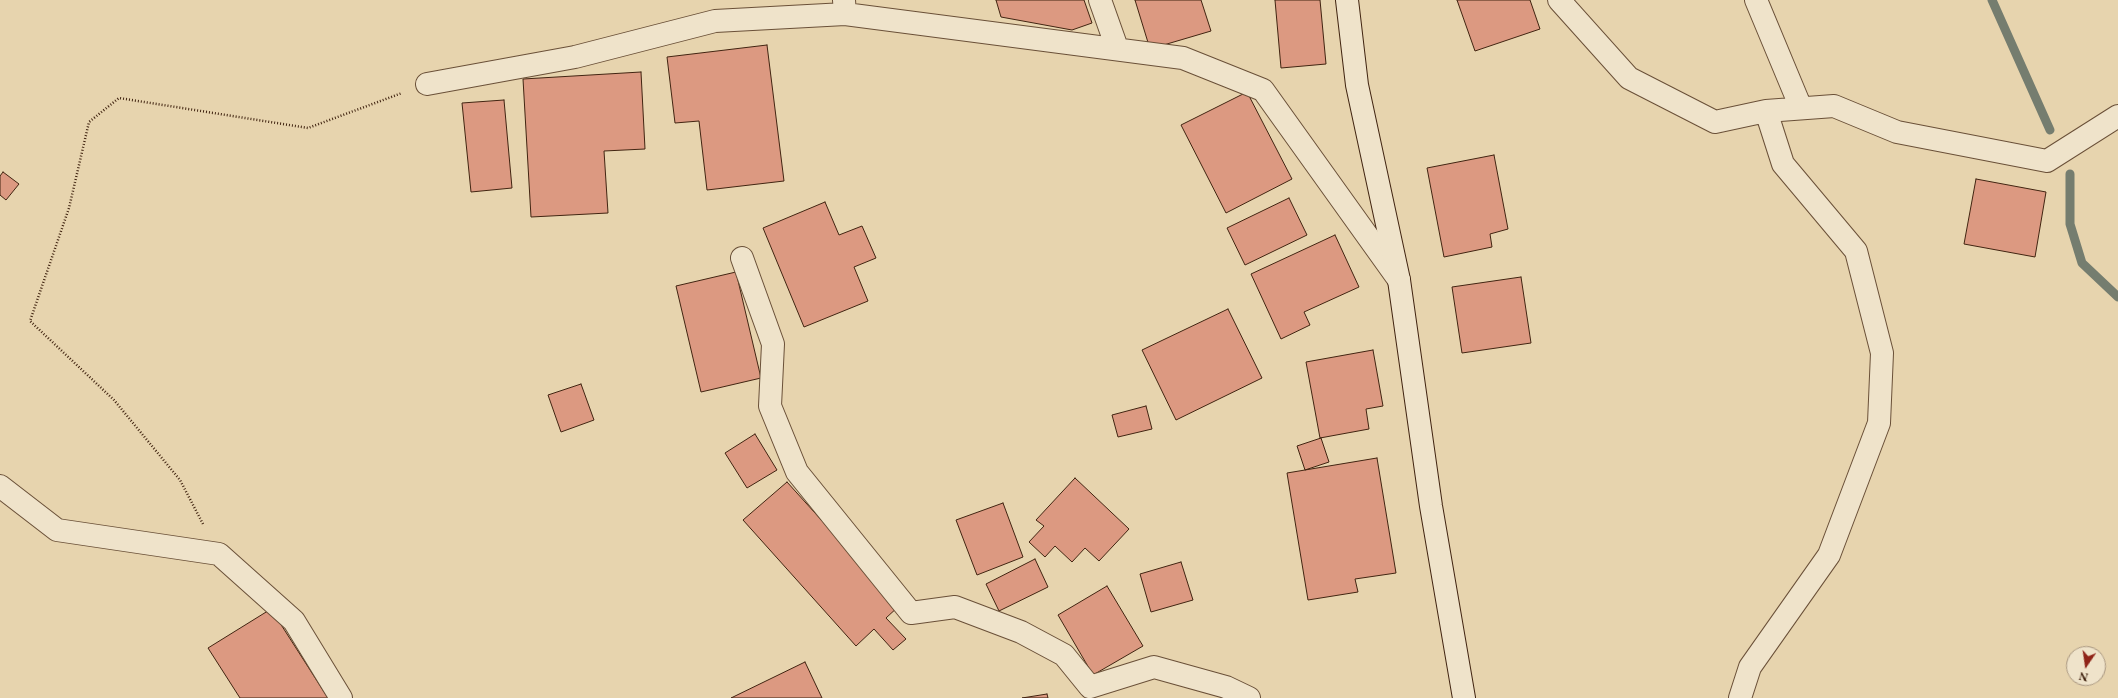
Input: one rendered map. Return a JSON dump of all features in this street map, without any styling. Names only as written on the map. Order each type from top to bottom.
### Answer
[{"type":"street","points":[[1100,0],[1117,48]]},
{"type":"street","points":[[1347,0],[1357,85],[1399,280],[1431,506],[1464,698]]},
{"type":"street","points":[[1559,0],[1629,78],[1715,122],[1766,111],[1834,106],[1897,132],[2048,161],[2118,116]]},
{"type":"street","points":[[1756,0],[1801,108]]},
{"type":"street","points":[[427,84],[576,57],[715,21],[845,7],[1183,58],[1263,90],[1399,280]]},
{"type":"street","points":[[1740,698],[1750,667],[1829,556],[1879,423],[1880,415],[1882,353],[1856,251],[1783,164],[1766,111]]},
{"type":"street","points":[[742,258],[773,344],[770,406],[797,472],[911,613],[955,606],[1021,632],[1064,655],[1087,692],[1154,667],[1226,687],[1249,698]]},
{"type":"street","points":[[0,486],[57,530],[219,554],[294,621],[341,698]]},
{"type":"path","points":[[219,554],[180,480],[114,400],[30,321],[69,208],[89,122],[119,98],[308,128],[427,84]]},
{"type":"building","points":[[996,0],[1084,0],[1092,23],[1072,30],[1001,17]]},
{"type":"building","points":[[1135,0],[1201,0],[1211,31],[1150,49]]},
{"type":"building","points":[[1275,0],[1320,0],[1326,64],[1281,68]]},
{"type":"building","points":[[1457,0],[1530,0],[1540,29],[1475,51]]},
{"type":"building","points":[[767,45],[784,181],[707,190],[699,121],[675,123],[667,57]]},
{"type":"building","points":[[641,72],[645,149],[604,151],[608,213],[531,217],[523,79]]},
{"type":"building","points":[[1247,92],[1292,179],[1226,213],[1181,125]]},
{"type":"building","points":[[504,100],[512,188],[471,192],[462,103]]},
{"type":"building","points":[[1494,155],[1508,229],[1490,234],[1492,247],[1444,257],[1427,168]]},
{"type":"building","points":[[3,172],[19,184],[6,200],[0,195],[0,176]]},
{"type":"building","points":[[1976,179],[2046,192],[2035,257],[1964,244]]},
{"type":"building","points":[[1289,198],[1307,235],[1245,265],[1227,228]]},
{"type":"building","points":[[825,202],[839,235],[862,226],[876,258],[854,267],[868,301],[804,327],[763,228]]},
{"type":"building","points":[[1335,235],[1359,287],[1304,312],[1310,325],[1281,339],[1251,274]]},
{"type":"building","points":[[736,272],[761,378],[701,392],[676,286]]},
{"type":"building","points":[[1521,277],[1531,343],[1462,353],[1452,287]]},
{"type":"building","points":[[1228,309],[1262,378],[1176,420],[1142,350]]},
{"type":"building","points":[[1373,350],[1383,406],[1366,409],[1369,429],[1320,438],[1306,362]]},
{"type":"building","points":[[581,384],[594,420],[561,432],[548,395]]},
{"type":"building","points":[[1146,406],[1152,429],[1118,437],[1112,415]]},
{"type":"building","points":[[755,434],[777,470],[747,488],[725,453]]},
{"type":"building","points":[[1321,438],[1329,462],[1305,470],[1297,446]]},
{"type":"building","points":[[1377,458],[1396,573],[1355,579],[1358,592],[1308,600],[1287,473]]},
{"type":"building","points":[[1075,478],[1129,529],[1099,561],[1085,548],[1072,562],[1055,546],[1045,557],[1029,542],[1044,526],[1036,520]]},
{"type":"building","points":[[787,482],[899,606],[886,618],[906,639],[893,650],[874,629],[856,646],[743,520]]},
{"type":"building","points":[[1003,503],[1023,557],[977,575],[956,520]]},
{"type":"building","points":[[1035,559],[1048,587],[999,611],[986,584]]},
{"type":"building","points":[[1181,562],[1193,600],[1151,612],[1140,574]]},
{"type":"building","points":[[1107,586],[1143,646],[1093,675],[1058,615]]},
{"type":"building","points":[[271,609],[328,698],[240,698],[208,648]]},
{"type":"building","points":[[805,662],[822,698],[731,698]]},
{"type":"building","points":[[1047,694],[1048,698],[1022,698]]},
{"type":"waterway","points":[[1992,0],[2050,130]]},
{"type":"waterway","points":[[2070,174],[2070,224],[2082,263],[2118,297]]}]
